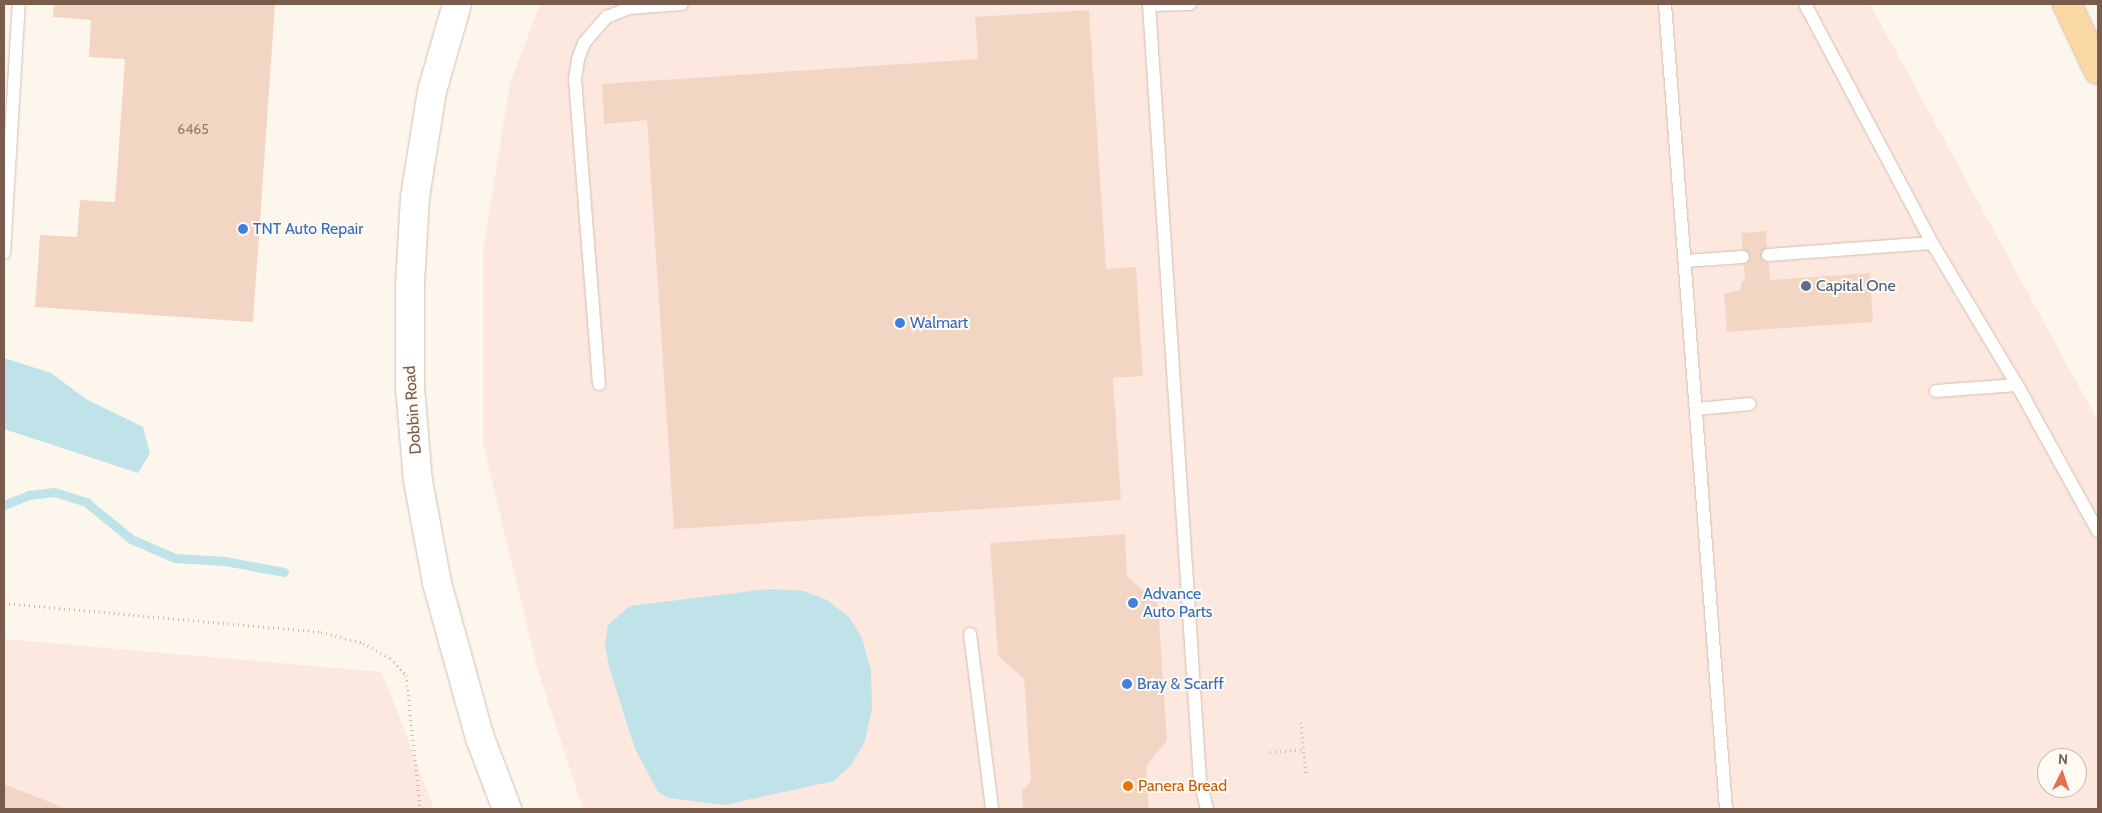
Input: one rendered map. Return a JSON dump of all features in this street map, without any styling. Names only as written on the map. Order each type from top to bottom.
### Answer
[{"type":"main road","points":[[2066,4],[2098,70]]},
{"type":"street","name":"Dobbin Road","points":[[454,7],[432,91],[415,197],[410,284],[410,388],[418,481],[437,583],[480,738],[507,809]]},
{"type":"lane","points":[[4,253],[19,4]]},
{"type":"lane","points":[[599,384],[575,78],[578,59],[584,43],[607,17],[629,8],[682,4]]},
{"type":"lane","points":[[1190,4],[1149,4],[1152,87],[1200,781],[1207,809]]},
{"type":"lane","points":[[1665,4],[1726,809]]},
{"type":"lane","points":[[1805,4],[1932,243],[2017,385],[2098,531]]},
{"type":"lane","points":[[1768,255],[1932,243]]},
{"type":"lane","points":[[1684,261],[1743,257]]},
{"type":"lane","points":[[1936,391],[2017,385]]},
{"type":"lane","points":[[1696,409],[1750,404]]},
{"type":"lane","points":[[970,634],[992,809]]},
{"type":"path","points":[[4,603],[321,632],[363,643],[390,658],[406,675],[420,809]]},
{"type":"path","points":[[1301,722],[1306,775]]},
{"type":"path","points":[[1270,752],[1304,749]]},
{"type":"shaded area","points":[[540,4],[1870,4],[2098,421],[2098,809],[583,809],[537,668],[483,443],[483,251],[510,83]]},
{"type":"shaded area","points":[[4,639],[382,672],[434,809],[4,809]]},
{"type":"water","points":[[4,358],[51,373],[86,399],[143,427],[150,453],[138,473],[4,429]]},
{"type":"water","points":[[769,589],[804,591],[827,600],[849,617],[862,638],[871,671],[872,709],[865,741],[852,764],[834,781],[724,805],[668,798],[658,792],[635,749],[609,667],[605,645],[608,625],[630,606]]},
{"type":"building","points":[[54,4],[275,4],[253,322],[35,307],[40,235],[77,237],[80,200],[115,202],[125,59],[89,57],[91,20],[53,17]]},
{"type":"building","name":"Walmart","points":[[1089,10],[1106,269],[1136,267],[1143,376],[1113,378],[1121,500],[674,529],[647,120],[604,124],[602,84],[978,59],[975,17]]},
{"type":"building","name":"Capital One","points":[[1766,231],[1770,280],[1870,273],[1873,322],[1727,332],[1724,294],[1741,290],[1741,281],[1745,281],[1741,233]]},
{"type":"building","points":[[1125,534],[1127,576],[1158,604],[1167,741],[1146,766],[1149,809],[1023,809],[1022,791],[1031,781],[1024,679],[998,656],[990,543]]},
{"type":"building","points":[[4,784],[62,807],[61,809],[4,809]]},
{"type":"waterway","points":[[4,505],[29,495],[54,492],[86,502],[131,539],[175,558],[225,561],[284,572]]},
{"type":"place","name":"TNT Auto Repair","points":[[243,229]]},
{"type":"place","name":"Capital One","points":[[1806,286]]},
{"type":"place","name":"Walmart","points":[[900,323]]},
{"type":"place","name":"Advance Auto Parts","points":[[1133,603]]},
{"type":"place","name":"Bray & Scarff","points":[[1127,684]]},
{"type":"place","name":"Panera Bread","points":[[1128,786]]}]
